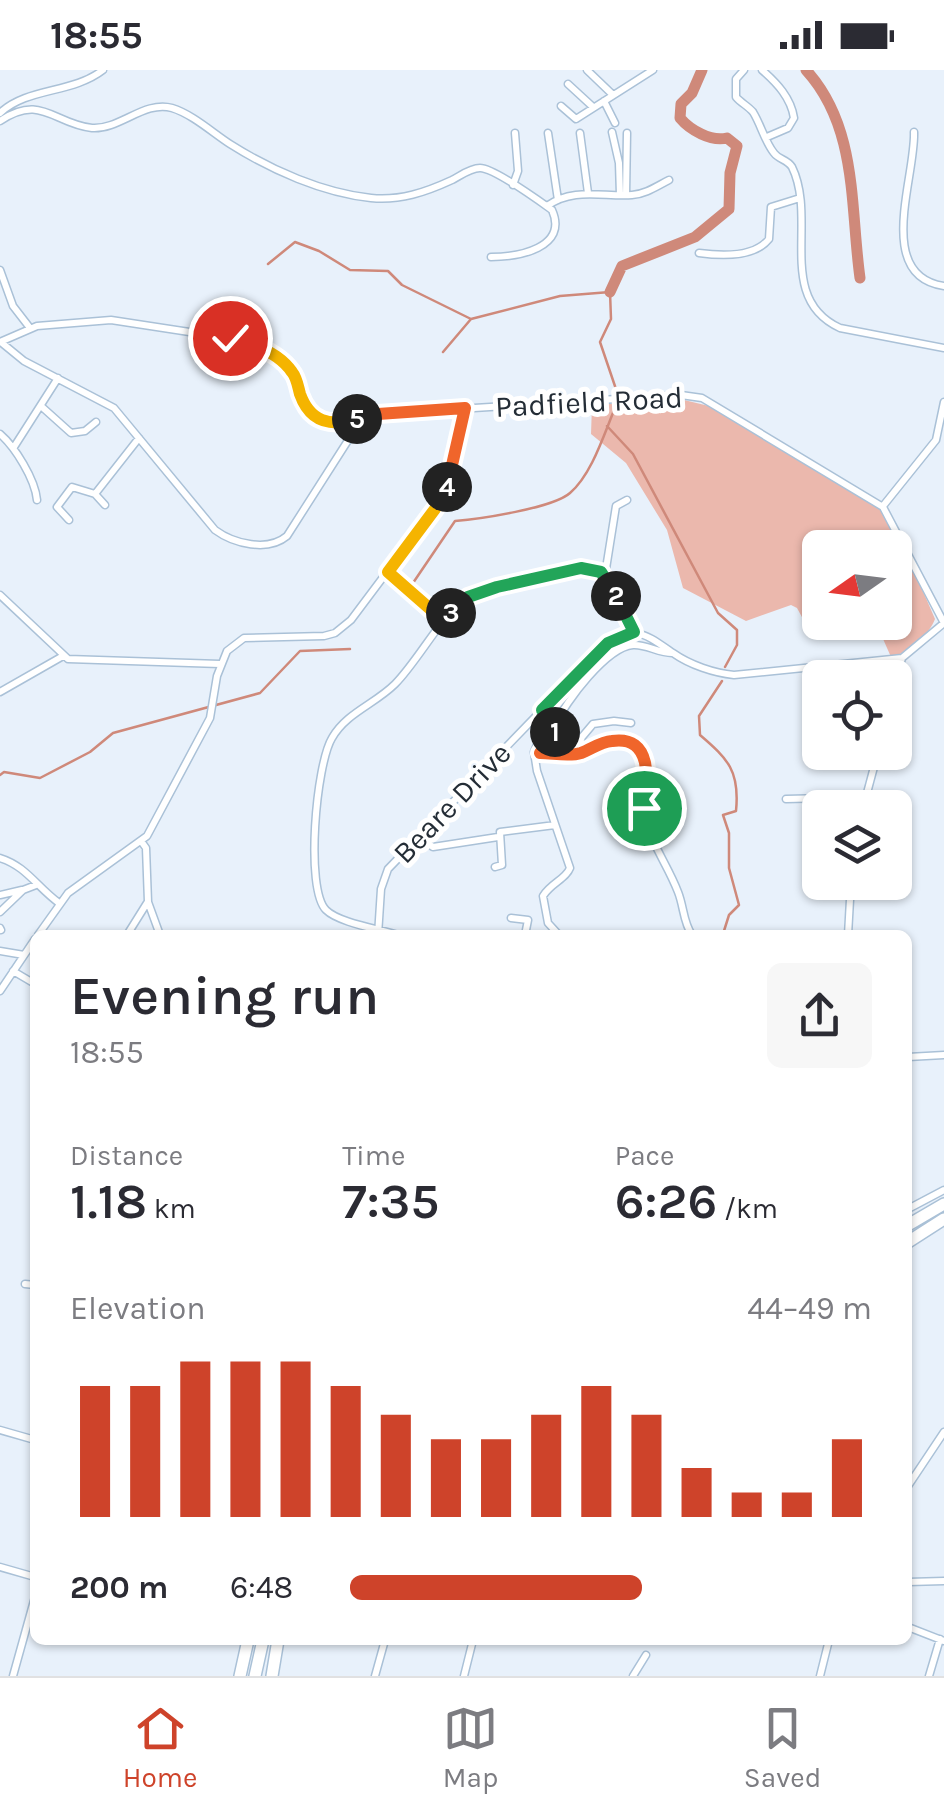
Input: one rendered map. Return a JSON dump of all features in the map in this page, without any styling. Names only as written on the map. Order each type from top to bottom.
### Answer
[{"type":"highway","points":[[912,1222],[944,1204]]},
{"type":"highway","points":[[912,1239],[944,1219]]},
{"type":"highway","points":[[240,1676],[247,1645]]},
{"type":"highway","points":[[254,1676],[262,1645]]},
{"type":"highway","points":[[272,1676],[277,1645]]},
{"type":"street","points":[[1,112],[20,100],[86,81],[103,70]]},
{"type":"street","points":[[587,70],[613,95]]},
{"type":"street","points":[[561,106],[574,119],[653,70]]},
{"type":"street","points":[[744,70],[736,79],[736,96],[752,110],[776,156],[792,168],[800,198],[802,276],[815,310],[840,328],[944,348]]},
{"type":"street","points":[[762,70],[792,106],[794,118],[788,128],[767,137]]},
{"type":"street","points":[[568,84],[593,107]]},
{"type":"street","points":[[604,101],[615,123]]},
{"type":"street","points":[[0,122],[17,112],[36,108],[100,128],[150,110],[174,108],[260,162],[366,198],[404,197],[482,168],[554,213],[555,227],[545,243],[519,256],[491,257]]},
{"type":"street","points":[[612,132],[623,195]]},
{"type":"street","points":[[623,195],[626,132]]},
{"type":"street","points":[[914,132],[914,154],[903,204],[910,263],[922,279],[944,286]]},
{"type":"street","points":[[548,133],[558,200]]},
{"type":"street","points":[[513,185],[518,171],[515,134]]},
{"type":"street","points":[[580,134],[588,193]]},
{"type":"street","points":[[548,206],[588,193],[646,192],[669,180]]},
{"type":"street","points":[[698,254],[740,254],[761,247],[770,239],[771,206],[800,198]]},
{"type":"street","points":[[0,270],[13,306],[30,328]]},
{"type":"street","name":"Padfield Road","points":[[0,342],[30,328],[122,320],[240,340],[264,350],[289,368],[304,403],[318,420],[341,423],[363,417],[465,408],[696,396],[882,506]]},
{"type":"street","points":[[0,342],[10,352],[114,408],[215,530],[229,539],[267,546],[287,536],[363,417]]},
{"type":"street","points":[[14,447],[58,378]]},
{"type":"street","points":[[537,754],[554,734],[566,703],[607,659],[624,647],[637,645],[673,653],[714,672],[734,675],[902,658],[944,623],[882,506],[936,440],[944,402]]},
{"type":"street","points":[[42,407],[71,433],[80,433],[96,422]]},
{"type":"street","points":[[41,930],[59,903],[77,886],[147,836],[210,718],[220,664],[227,651],[244,638],[313,638],[335,633],[352,620],[447,488],[465,408]]},
{"type":"street","points":[[0,434],[14,447],[15,456],[34,484],[37,500]]},
{"type":"street","points":[[94,494],[139,438]]},
{"type":"street","points":[[69,520],[58,507],[70,488],[94,494],[105,506]]},
{"type":"street","points":[[604,576],[616,506],[627,500]]},
{"type":"street","points":[[374,930],[333,915],[320,902],[315,816],[326,750],[340,726],[397,682],[462,600],[497,587],[581,568],[595,569],[604,576],[634,632],[655,639],[673,653]]},
{"type":"street","points":[[388,572],[445,622]]},
{"type":"street","points":[[0,595],[62,656],[75,660],[220,664]]},
{"type":"street","name":"Beare Drive","points":[[379,930],[380,900],[388,869],[608,643],[634,632]]},
{"type":"street","points":[[0,692],[62,656]]},
{"type":"street","points":[[542,710],[556,724]]},
{"type":"street","points":[[549,716],[537,754],[540,783],[570,868],[544,894],[547,919],[555,930]]},
{"type":"street","points":[[576,754],[582,737],[593,724],[614,720],[632,723]]},
{"type":"street","points":[[537,754],[576,754],[617,740],[633,744],[642,752],[648,783],[646,823],[676,888],[689,930]]},
{"type":"street","points":[[786,799],[802,799]]},
{"type":"street","points":[[495,867],[502,865],[498,838],[502,831],[555,825]]},
{"type":"street","points":[[418,837],[433,847],[498,838]]},
{"type":"street","points":[[141,841],[146,848],[148,902],[158,930]]},
{"type":"street","points":[[0,858],[20,866],[59,903]]},
{"type":"street","points":[[0,895],[36,885]]},
{"type":"street","points":[[0,912],[23,890]]},
{"type":"street","points":[[848,930],[849,900]]},
{"type":"street","points":[[129,930],[148,902]]},
{"type":"street","points":[[511,918],[524,917],[528,922]]},
{"type":"street","points":[[528,922],[547,919]]},
{"type":"street","points":[[526,930],[528,922]]},
{"type":"street","points":[[0,991],[30,947]]},
{"type":"street","points":[[0,950],[25,955]]},
{"type":"street","points":[[13,971],[30,981]]},
{"type":"street","points":[[912,1057],[944,1055]]},
{"type":"street","points":[[912,1207],[944,1190]]},
{"type":"street","points":[[25,1284],[30,1284]]},
{"type":"street","points":[[0,1430],[30,1439]]},
{"type":"street","points":[[912,1480],[944,1432]]},
{"type":"street","points":[[0,1567],[30,1576]]},
{"type":"street","points":[[912,1582],[944,1580]]},
{"type":"street","points":[[13,1676],[30,1616]]},
{"type":"street","points":[[912,1629],[942,1640],[929,1676]]},
{"type":"street","points":[[375,1676],[384,1645]]},
{"type":"street","points":[[464,1676],[473,1645]]},
{"type":"street","points":[[820,1676],[828,1645]]},
{"type":"street","points":[[634,1676],[646,1655]]},
{"type":"shaded area","points":[[680,399],[717,408],[883,508],[897,530],[802,530],[802,617],[791,605],[746,621],[683,588],[667,530],[626,463],[591,434],[592,405]]},
{"type":"shaded area","points":[[912,566],[935,619],[911,648],[891,657],[884,640],[912,640]]},
{"type":"waterway","points":[[610,292],[622,266],[695,237],[729,209],[730,173],[737,146],[727,138],[701,134],[680,118],[681,104],[692,93],[702,70]]},
{"type":"waterway","points":[[806,70],[823,92],[843,142],[860,278]]},
{"type":"waterway","points":[[268,264],[295,242],[350,270],[388,271],[402,285],[471,319],[560,296],[610,292],[611,319],[600,342],[618,395]]},
{"type":"waterway","points":[[443,352],[471,319]]},
{"type":"waterway","points":[[413,583],[455,521],[533,508],[570,493],[591,465],[615,408]]},
{"type":"waterway","points":[[607,426],[633,454],[718,613],[737,630],[737,645],[725,667]]},
{"type":"waterway","points":[[0,775],[4,772],[40,778],[90,752],[113,733],[260,693],[300,651],[350,649]]},
{"type":"waterway","points":[[722,681],[699,716],[700,735],[725,759],[736,786],[736,811],[723,815],[729,833],[729,868],[739,905],[729,915],[724,930]]},
{"type":"route","points":[[230,338],[256,346],[289,368],[307,409],[322,422],[465,408],[447,488],[388,572],[445,622],[462,600],[497,587],[581,568],[601,572],[634,632],[608,643],[542,710],[556,728],[540,753],[576,754],[612,740],[633,744],[642,752],[646,766],[644,808]]}]
